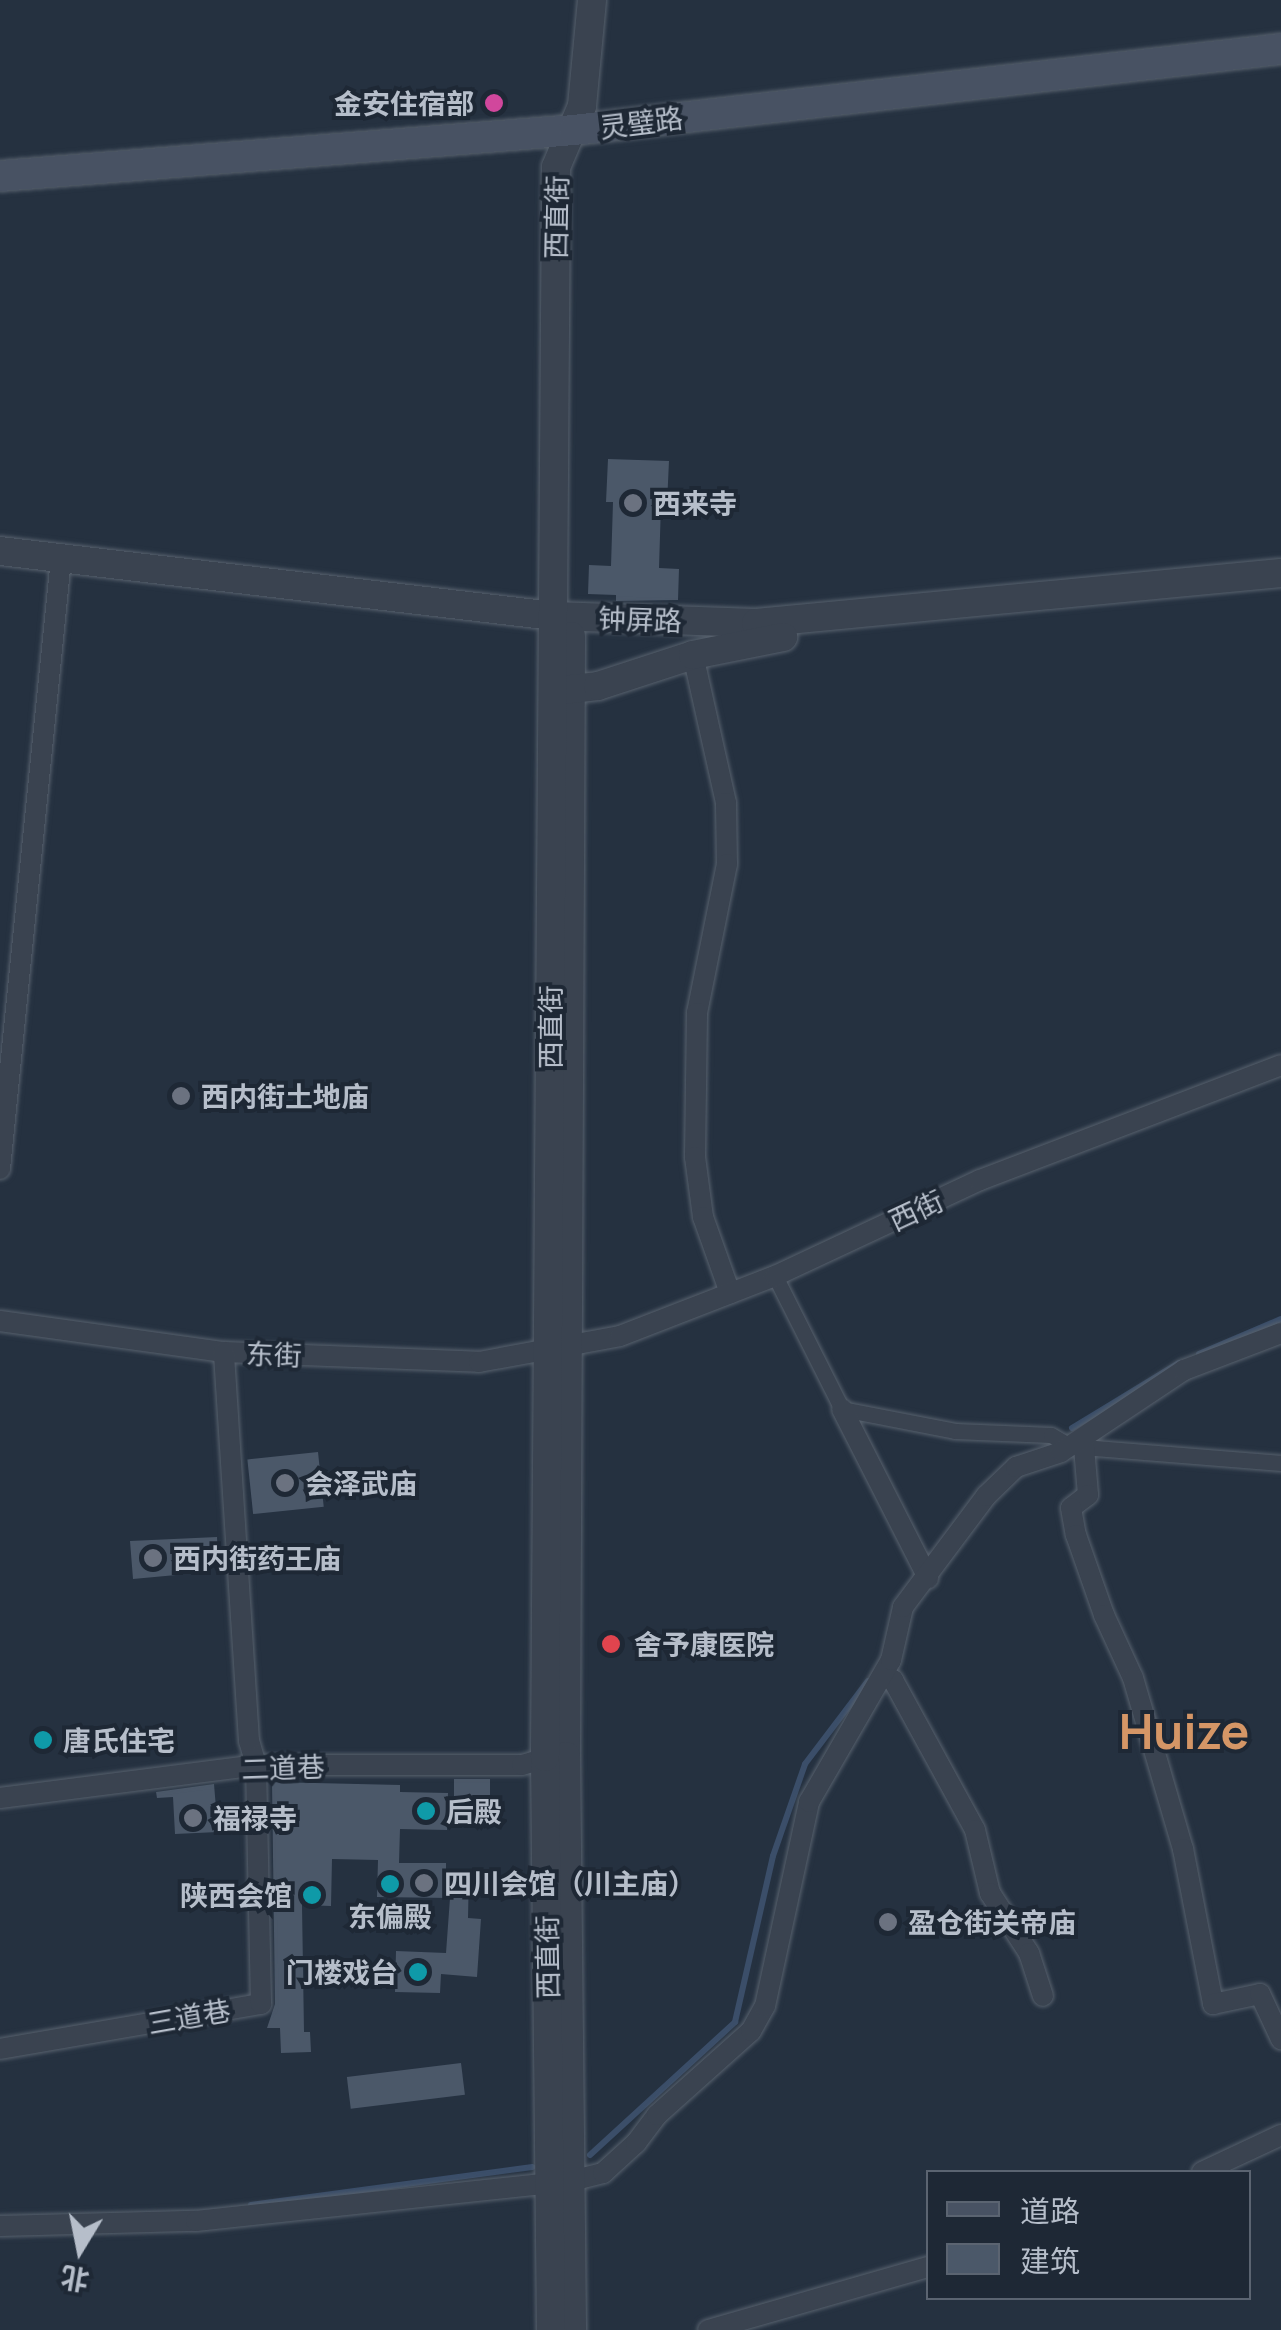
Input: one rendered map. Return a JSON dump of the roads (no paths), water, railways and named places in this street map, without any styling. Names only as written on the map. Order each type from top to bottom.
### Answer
[{"type":"main road","name":"灵璧路","points":[[0,176],[574,130],[1281,49]]},
{"type":"street","name":"西直街","points":[[572,2330],[560,2181],[555,1756],[562,690],[556,166],[574,130],[588,78],[592,0]]},
{"type":"street","name":"钟屏路","points":[[0,551],[562,616],[756,622],[1281,573]]},
{"type":"street","points":[[0,1168],[61,559]]},
{"type":"street","name":"钟屏路","points":[[562,690],[598,686],[752,640],[1281,589]]},
{"type":"street","points":[[693,655],[726,803],[728,864],[697,1013],[695,1157],[703,1217],[730,1292]]},
{"type":"street","name":"西街","points":[[559,1346],[620,1336],[775,1276],[980,1180],[1281,1065]]},
{"type":"street","points":[[775,1276],[928,1578]]},
{"type":"street","name":"东街","points":[[0,1322],[224,1352],[479,1362],[559,1346]]},
{"type":"street","points":[[0,2226],[196,2221],[603,2173],[636,2144],[657,2115],[751,2031],[764,2006],[809,1802],[883,1676],[903,1607],[986,1496],[1016,1467],[1077,1446],[1184,1370],[1281,1333]]},
{"type":"street","points":[[224,1352],[248,1741],[256,1765]]},
{"type":"street","points":[[842,1409],[955,1431],[1051,1435],[1077,1446],[1281,1463]]},
{"type":"street","points":[[1077,1446],[1088,1495],[1072,1508],[1076,1536],[1104,1615],[1133,1678],[1184,1849],[1214,2004],[1260,1994],[1272,2000],[1281,2038]]},
{"type":"street","points":[[883,1676],[893,1680],[975,1830],[990,1893],[1029,1953],[1042,1996]]},
{"type":"street","name":"二道巷","points":[[0,1798],[256,1765],[522,1765],[555,1756]]},
{"type":"street","name":"三道巷","points":[[0,2049],[261,2004],[256,1765]]},
{"type":"street","points":[[1206,2170],[1281,2135]]},
{"type":"street","name":"西直街","points":[[551,2330],[560,2181]]},
{"type":"street","points":[[708,2330],[926,2269]]},
{"type":"waterway","points":[[1199,1354],[1281,1319]]},
{"type":"waterway","points":[[1072,1428],[1179,1363]]},
{"type":"waterway","points":[[590,2155],[735,2022],[773,1856],[805,1764],[868,1681]]},
{"type":"waterway","points":[[251,2205],[532,2167]]},
{"type":"place","name":"金安住宿部","points":[[494,103]]},
{"type":"place","name":"西来寺","points":[[633,503]]},
{"type":"place","name":"西内街土地庙","points":[[181,1096]]},
{"type":"place","name":"会泽武庙","points":[[285,1483]]},
{"type":"place","name":"西内街药王庙","points":[[153,1558]]},
{"type":"place","name":"舍予康医院","points":[[611,1644]]},
{"type":"place","name":"唐氏住宅","points":[[43,1740]]},
{"type":"place","name":"后殿","points":[[426,1811]]},
{"type":"place","name":"福禄寺","points":[[193,1818]]},
{"type":"place","name":"四川会馆（川主庙）","points":[[424,1883]]},
{"type":"place","name":"东偏殿","points":[[390,1884]]},
{"type":"place","name":"陕西会馆","points":[[312,1895]]},
{"type":"place","name":"盈仓街关帝庙","points":[[888,1922]]},
{"type":"place","name":"门楼戏台","points":[[418,1972]]},
{"type":"district","name":"Huize","points":[[1184,1731]]}]
